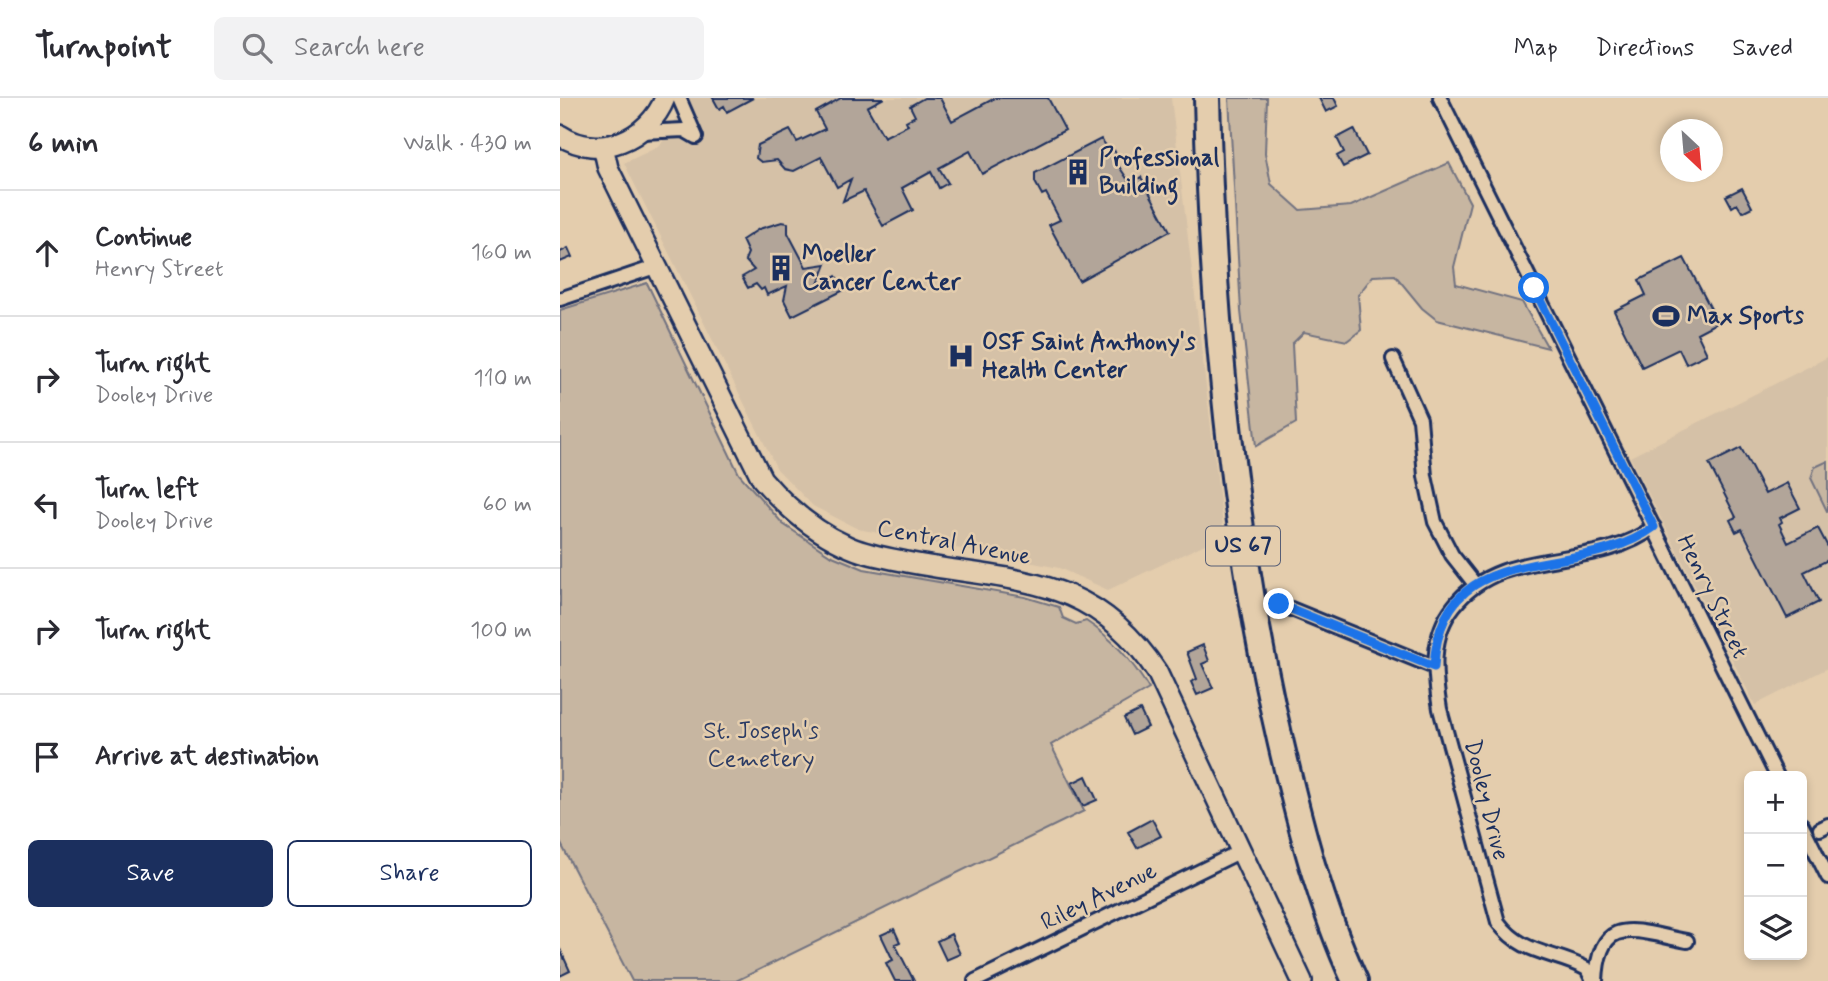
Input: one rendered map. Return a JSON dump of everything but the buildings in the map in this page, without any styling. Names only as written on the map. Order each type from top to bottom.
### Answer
[{"type":"highway","name":"US 67","points":[[1206,98],[1222,368],[1244,555],[1265,669],[1298,812],[1331,925],[1355,981]]},
{"type":"street","points":[[560,135],[577,143],[603,146],[623,142],[641,132],[656,116],[665,98]]},
{"type":"street","points":[[641,132],[684,130],[696,137],[679,98]]},
{"type":"street","name":"Henry Street","points":[[1440,98],[1775,771]]},
{"type":"street","name":"Central Avenue","points":[[603,146],[608,168],[753,465],[780,499],[827,536],[856,549],[915,563],[1066,591],[1102,613],[1140,648],[1157,672],[1302,981]]},
{"type":"street","points":[[560,299],[655,267]]},
{"type":"street","points":[[1393,359],[1420,419],[1435,522],[1452,555],[1474,583]]},
{"type":"street","name":"Dooley Drive","points":[[1595,981],[1587,969],[1532,950],[1517,941],[1498,922],[1440,709],[1434,667],[1442,626],[1449,611],[1474,583],[1495,572],[1626,544],[1654,527]]},
{"type":"street","points":[[1279,604],[1434,667]]},
{"type":"street","points":[[1806,834],[1828,877]]},
{"type":"street","name":"Riley Avenue","points":[[975,981],[1241,851]]},
{"type":"street","points":[[1595,981],[1601,947],[1605,940],[1616,933],[1631,931],[1687,941]]},
{"type":"shaded area","name":"OSF Saint Anthony's Health Center","points":[[681,98],[1171,98],[1224,535],[1108,590],[1059,568],[858,529],[813,506],[777,469],[624,163],[660,146],[677,117]]},
{"type":"shaded area","points":[[1828,357],[1828,668],[1755,705],[1630,457]]},
{"type":"green space","points":[[1229,98],[1267,98],[1265,153],[1271,184],[1300,210],[1351,206],[1449,163],[1470,203],[1454,267],[1456,284],[1522,302],[1548,348],[1437,320],[1422,308],[1395,275],[1373,276],[1358,295],[1361,330],[1347,341],[1304,332],[1292,344],[1296,423],[1256,446],[1241,311]]},
{"type":"green space","name":"St. Joseph's Cemetery","points":[[647,283],[739,474],[783,524],[830,555],[864,569],[1025,597],[1059,607],[1063,618],[1076,624],[1086,621],[1105,635],[1129,660],[1149,689],[1051,745],[1084,811],[736,981],[632,981],[560,842],[560,310]]},
{"type":"green space","points":[[1828,461],[1827,511],[1811,478],[1815,467]]},
{"type":"place","name":"Professional Building","points":[[1078,172]]},
{"type":"place","name":"Moeller Cancer Center","points":[[781,268]]},
{"type":"place","name":"Max Sports","points":[[1666,316]]},
{"type":"place","name":"OSF Saint Anthony's Health Center","points":[[961,356]]},
{"type":"route","points":[[1279,604],[1434,667],[1439,634],[1449,611],[1474,583],[1483,577],[1521,566],[1607,550],[1640,538],[1654,527],[1534,288]]}]
